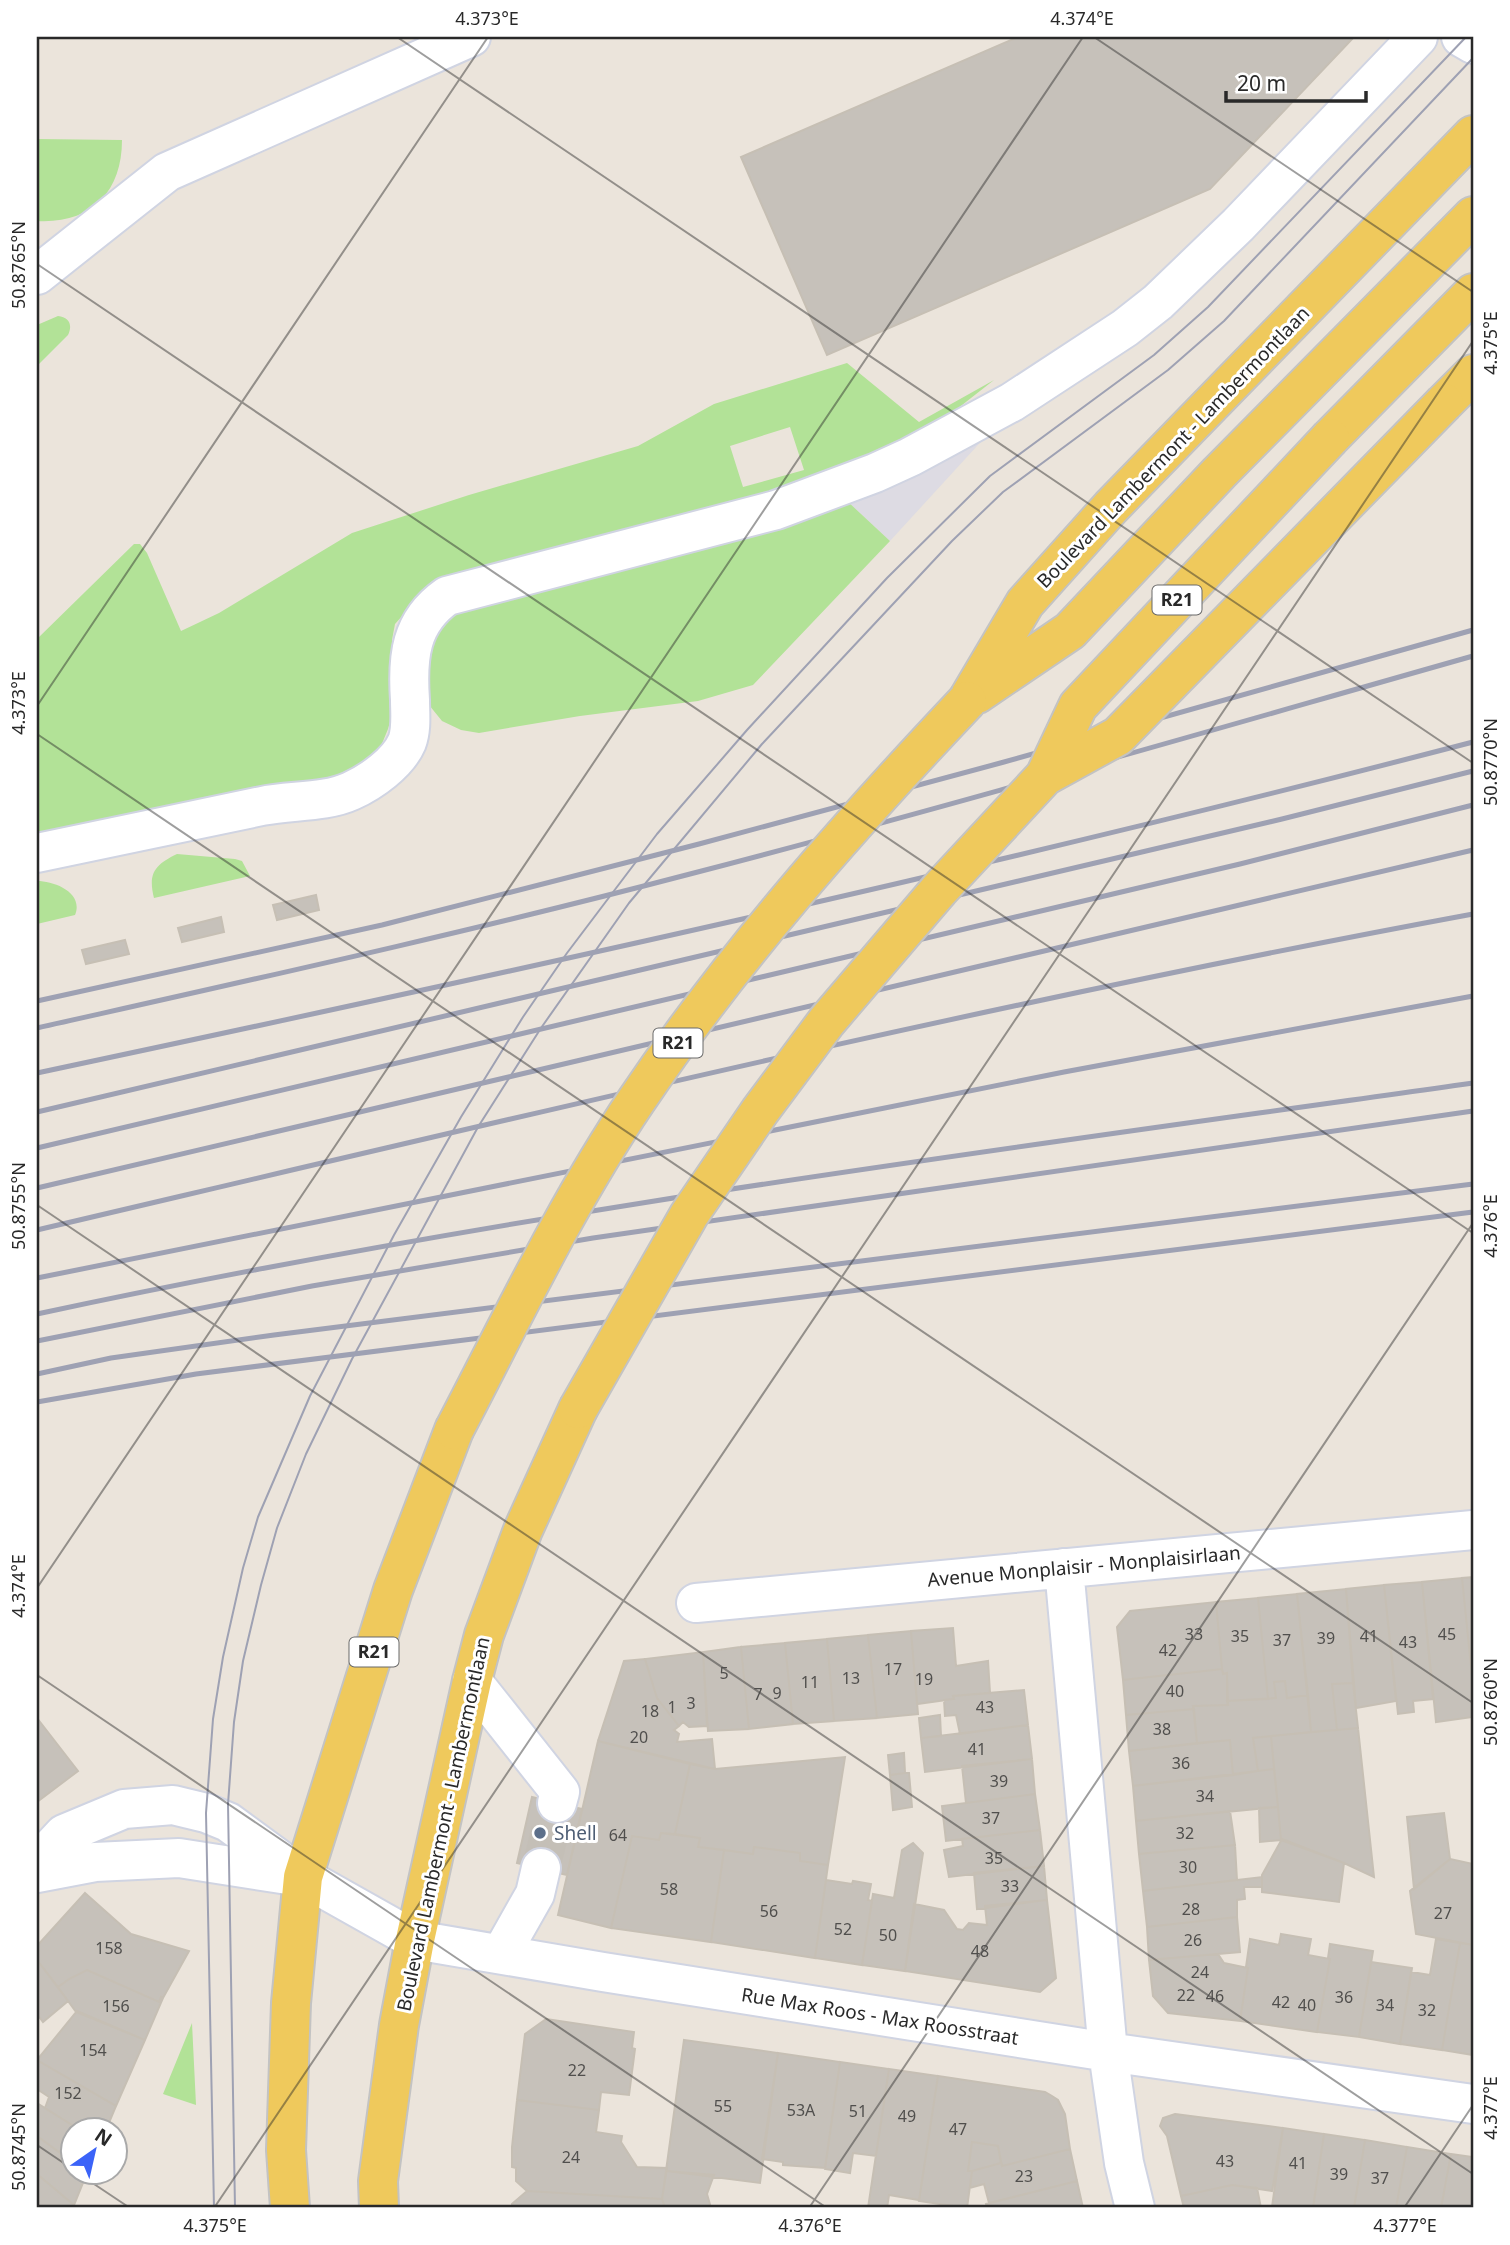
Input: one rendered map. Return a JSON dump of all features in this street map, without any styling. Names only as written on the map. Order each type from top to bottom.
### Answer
[{"type":"main road","name":"Boulevard Lambermont - Lambermontlaan","points":[[290,2208],[286,2150],[290,2003],[303,1877],[393,1590],[454,1430],[567,1214],[636,1102],[723,980],[822,859],[967,701],[1025,603],[1111,507],[1473,135]]},
{"type":"main road","name":"R21","points":[[967,701],[1070,631],[1219,473],[1473,216]]},
{"type":"main road","name":"R21","points":[[1045,776],[1078,706],[1330,438],[1473,293]]},
{"type":"main road","name":"Boulevard Lambermont - Lambermontlaan","points":[[379,2208],[378,2181],[391,2070],[415,1940],[484,1635],[523,1530],[578,1409],[625,1323],[689,1216],[760,1111],[836,1011],[939,890],[1045,776],[1118,736],[1473,374]]},
{"type":"street","points":[[37,275],[167,172],[471,37]]},
{"type":"street","points":[[37,853],[266,805],[350,792],[393,762],[407,742],[411,720],[409,663],[412,643],[419,624],[432,607],[447,596],[776,510],[898,462],[1012,402],[1125,328],[1158,302],[1238,225],[1418,37]]},
{"type":"street","points":[[1461,37],[1473,44]]},
{"type":"street","name":"Avenue Monplaisir - Monplaisirlaan","points":[[696,1603],[1473,1530]]},
{"type":"street","points":[[1064,1569],[1108,2052],[1124,2163],[1135,2208]]},
{"type":"street","points":[[472,1681],[559,1791],[557,1803]]},
{"type":"street","points":[[37,1863],[64,1834],[124,1809],[173,1805],[206,1813],[228,1822],[303,1877]]},
{"type":"street","points":[[37,1873],[95,1862],[179,1858],[303,1877]]},
{"type":"street","points":[[501,1954],[535,1894],[541,1868]]},
{"type":"street","name":"Rue Max Roos - Max Roosstraat","points":[[303,1877],[415,1940],[1108,2052],[1473,2104]]},
{"type":"shaded area","points":[[988,434],[890,541],[846,500]]},
{"type":"green space","points":[[37,139],[122,140],[121,159],[116,175],[99,202],[73,217],[37,221]]},
{"type":"green space","points":[[58,316],[69,322],[68,335],[37,366],[37,325]]},
{"type":"green space","points":[[847,363],[919,422],[994,380],[934,427],[871,462],[421,595],[395,624],[392,640],[393,711],[388,729],[379,751],[347,779],[37,836],[37,639],[134,544],[140,544],[147,553],[181,631],[219,613],[352,533],[469,495],[638,446],[714,404]],"holes":[[[790,427],[804,470],[743,487],[730,446]]]},
{"type":"green space","points":[[846,500],[890,541],[753,685],[698,701],[580,716],[479,733],[461,730],[442,721],[425,700],[424,656],[443,616]]},
{"type":"green space","points":[[177,854],[242,861],[250,876],[154,898],[152,883],[155,871],[163,862]]},
{"type":"green space","points":[[37,881],[52,883],[72,895],[77,907],[75,915],[37,924]]},
{"type":"green space","points":[[192,2023],[196,2105],[163,2094]]},
{"type":"building","points":[[1018,37],[1354,37],[1210,189],[827,355],[741,157]]},
{"type":"building","points":[[316,895],[319,910],[277,920],[273,905]]},
{"type":"building","points":[[221,917],[224,932],[182,942],[178,928]]},
{"type":"building","points":[[125,940],[129,954],[86,964],[82,950]]},
{"type":"building","points":[[1473,1577],[1473,1686],[1462,1578]]},
{"type":"building","points":[[1462,1578],[1473,1686],[1473,1717],[1436,1722],[1422,1582]]},
{"type":"building","points":[[1422,1582],[1433,1699],[1413,1701],[1414,1712],[1398,1714],[1384,1585]]},
{"type":"building","points":[[1384,1585],[1396,1701],[1356,1708],[1346,1589]]},
{"type":"building","points":[[1346,1589],[1353,1683],[1332,1684],[1337,1730],[1311,1732],[1297,1594]]},
{"type":"building","points":[[1297,1594],[1308,1695],[1287,1698],[1285,1681],[1274,1682],[1276,1698],[1268,1699],[1258,1598]]},
{"type":"building","points":[[1258,1598],[1268,1699],[1227,1701],[1227,1673],[1223,1674],[1222,1669],[1216,1602]]},
{"type":"building","points":[[1216,1602],[1222,1669],[1123,1680],[1117,1627],[1130,1611]]},
{"type":"building","points":[[953,1628],[956,1666],[988,1661],[990,1693],[953,1696],[954,1699],[917,1704],[911,1631]]},
{"type":"building","points":[[911,1631],[918,1714],[877,1718],[868,1635]]},
{"type":"building","points":[[868,1635],[877,1718],[834,1721],[827,1639]]},
{"type":"building","points":[[827,1639],[834,1721],[793,1724],[785,1643]]},
{"type":"building","points":[[785,1643],[793,1724],[749,1729],[741,1647]]},
{"type":"building","points":[[741,1647],[749,1729],[708,1731],[703,1652]]},
{"type":"building","points":[[703,1652],[707,1726],[689,1727],[683,1722],[679,1726],[657,1698],[645,1659]]},
{"type":"building","points":[[645,1659],[657,1698],[679,1726],[674,1730],[679,1734],[677,1742],[712,1739],[715,1769],[598,1741],[624,1661]]},
{"type":"building","points":[[1222,1669],[1223,1674],[1227,1673],[1228,1705],[1193,1706],[1194,1709],[1126,1715],[1123,1680]]},
{"type":"building","points":[[1285,1681],[1287,1698],[1308,1695],[1311,1732],[1253,1738],[1258,1771],[1233,1775],[1230,1740],[1197,1743],[1193,1706],[1228,1705],[1227,1701],[1276,1698],[1274,1682]]},
{"type":"building","points":[[1353,1683],[1358,1728],[1337,1730],[1332,1684]]},
{"type":"building","points":[[1024,1690],[1028,1725],[960,1734],[956,1715],[945,1716],[944,1700],[954,1699],[953,1696]]},
{"type":"building","points":[[1194,1709],[1197,1743],[1129,1751],[1126,1715]]},
{"type":"building","points":[[940,1715],[941,1736],[921,1738],[919,1718]]},
{"type":"building","points":[[37,1718],[78,1771],[37,1802]]},
{"type":"building","points":[[1028,1725],[1032,1759],[925,1772],[921,1738]]},
{"type":"building","points":[[1358,1728],[1374,1877],[1281,1840],[1271,1736]]},
{"type":"building","points":[[1271,1736],[1274,1769],[1258,1771],[1253,1738]]},
{"type":"building","points":[[1230,1740],[1233,1775],[1133,1786],[1129,1751]]},
{"type":"building","points":[[598,1741],[690,1764],[675,1834],[661,1833],[659,1840],[632,1836],[611,1928],[558,1915]]},
{"type":"building","points":[[904,1753],[905,1773],[890,1775],[888,1755]]},
{"type":"building","points":[[845,1757],[828,1865],[800,1861],[800,1853],[754,1847],[753,1854],[698,1847],[700,1838],[675,1834],[690,1764],[715,1769]]},
{"type":"building","points":[[1032,1759],[1035,1794],[966,1803],[962,1766]]},
{"type":"building","points":[[1274,1769],[1278,1807],[1136,1821],[1133,1786]]},
{"type":"building","points":[[909,1773],[912,1807],[893,1810],[890,1775]]},
{"type":"building","points":[[1035,1794],[1040,1830],[946,1841],[942,1806]]},
{"type":"building","points":[[532,1797],[582,1809],[567,1875],[517,1863]]},
{"type":"building","points":[[1278,1807],[1281,1840],[1260,1842],[1259,1808]]},
{"type":"building","points":[[1230,1811],[1235,1845],[1139,1854],[1136,1821]]},
{"type":"building","points":[[1444,1813],[1450,1859],[1414,1889],[1407,1817]]},
{"type":"building","points":[[1040,1830],[1044,1866],[949,1877],[944,1850],[963,1846],[962,1839]]},
{"type":"building","points":[[661,1833],[700,1838],[698,1847],[724,1850],[711,1942],[611,1928],[632,1836],[659,1840]]},
{"type":"building","points":[[1282,1839],[1344,1863],[1339,1902],[1262,1892],[1262,1875]]},
{"type":"building","points":[[913,1843],[923,1853],[905,1971],[862,1965],[873,1894],[894,1898],[902,1850]]},
{"type":"building","points":[[1235,1845],[1237,1880],[1143,1891],[1139,1854]]},
{"type":"building","points":[[754,1847],[800,1853],[800,1861],[828,1865],[815,1958],[711,1942],[724,1850],[753,1854]]},
{"type":"building","points":[[1450,1859],[1473,1864],[1473,1945],[1416,1934],[1410,1891]]},
{"type":"building","points":[[1044,1866],[1047,1900],[977,1909],[974,1873]]},
{"type":"building","points":[[1262,1877],[1262,1887],[1244,1887],[1245,1899],[1237,1900],[1237,1917],[1147,1927],[1143,1891]]},
{"type":"building","points":[[826,1880],[871,1884],[868,1900],[872,1901],[862,1965],[815,1958]]},
{"type":"building","points":[[85,1893],[131,1934],[189,1951],[159,2002],[87,1970],[58,1987],[37,1960],[37,1946]]},
{"type":"building","points":[[1047,1900],[1056,1978],[1040,1992],[905,1971],[914,1904],[944,1910],[957,1929],[963,1930],[969,1923],[987,1925],[985,1906]]},
{"type":"building","points":[[1237,1917],[1240,1952],[1149,1960],[1147,1927]]},
{"type":"building","points":[[1281,1934],[1311,1939],[1308,1955],[1330,1959],[1317,2032],[1240,2021],[1250,1939],[1279,1945]]},
{"type":"building","points":[[1436,1939],[1460,1943],[1442,2050],[1400,2044],[1411,1972],[1430,1975]]},
{"type":"building","points":[[1460,1943],[1473,1945],[1473,2055],[1442,2050]]},
{"type":"building","points":[[1330,1944],[1373,1951],[1359,2037],[1317,2032],[1330,1959]]},
{"type":"building","points":[[1218,1954],[1224,1963],[1248,1968],[1240,2021],[1168,2013],[1153,1996],[1149,1960]]},
{"type":"building","points":[[37,1960],[68,2001],[43,2022],[37,2014]]},
{"type":"building","points":[[1371,1962],[1412,1968],[1400,2044],[1359,2037]]},
{"type":"building","points":[[87,1970],[159,2002],[161,1997],[163,1998],[145,2040],[76,2012],[58,1987]]},
{"type":"building","points":[[77,2011],[145,2040],[116,2106],[37,2060]]},
{"type":"building","points":[[546,2019],[634,2032],[632,2048],[635,2049],[629,2095],[601,2092],[599,2110],[517,2100],[525,2034]]},
{"type":"building","points":[[684,2040],[778,2053],[760,2183],[666,2171]]},
{"type":"building","points":[[778,2053],[840,2062],[825,2168],[783,2165],[783,2162],[762,2159]]},
{"type":"building","points":[[37,2060],[116,2106],[112,2116],[60,2117],[45,2108],[49,2097],[37,2089]]},
{"type":"building","points":[[840,2062],[889,2069],[876,2156],[853,2153],[850,2173],[825,2169]]},
{"type":"building","points":[[889,2069],[938,2076],[919,2200],[889,2195],[887,2208],[868,2208]]},
{"type":"building","points":[[938,2076],[1045,2092],[1058,2100],[1065,2114],[1070,2149],[1002,2166],[998,2146],[972,2142],[968,2171],[972,2171],[967,2208],[919,2201]]},
{"type":"building","points":[[517,2100],[599,2110],[596,2132],[622,2136],[621,2142],[637,2167],[667,2168],[662,2199],[527,2191],[516,2181],[516,2168],[512,2167]]},
{"type":"building","points":[[37,2103],[60,2117],[60,2153],[37,2136]]},
{"type":"building","points":[[1175,2114],[1283,2128],[1272,2191],[1232,2185],[1181,2196],[1167,2136],[1160,2126],[1163,2118]]},
{"type":"building","points":[[1283,2128],[1324,2134],[1313,2208],[1272,2207]]},
{"type":"building","points":[[1324,2134],[1365,2140],[1354,2208],[1313,2208]]},
{"type":"building","points":[[37,2136],[60,2153],[60,2186],[82,2186],[74,2205],[37,2174]]},
{"type":"building","points":[[1365,2140],[1407,2147],[1396,2208],[1354,2208]]},
{"type":"building","points":[[972,2142],[998,2146],[1001,2163],[968,2171]]},
{"type":"building","points":[[1407,2147],[1451,2154],[1441,2208],[1396,2208]]},
{"type":"building","points":[[1070,2149],[1077,2181],[989,2203],[984,2184],[970,2188],[972,2171]]},
{"type":"building","points":[[1451,2154],[1473,2157],[1473,2208],[1441,2208]]},
{"type":"building","points":[[666,2171],[714,2175],[707,2194],[711,2208],[665,2208],[662,2199]]},
{"type":"building","points":[[37,2174],[74,2205],[72,2208],[37,2208]]},
{"type":"building","points":[[1077,2181],[1083,2208],[987,2208],[986,2204]]},
{"type":"building","points":[[1232,2185],[1257,2188],[1261,2208],[1184,2208],[1181,2196]]},
{"type":"building","points":[[527,2191],[662,2199],[665,2208],[512,2208],[512,2204]]},
{"type":"tunnel","points":[[541,1868],[557,1803]]},
{"type":"tram line","points":[[214,2208],[206,1813],[213,1719],[223,1657],[243,1568],[258,1517],[310,1396],[394,1235],[461,1117],[523,1017],[567,953],[657,834],[747,730],[887,578],[990,476],[1154,355],[1208,307],[1466,37]]},
{"type":"tram line","points":[[235,2208],[228,1804],[234,1722],[243,1661],[277,1528],[306,1454],[352,1359],[478,1127],[541,1028],[629,903],[762,744],[952,541],[1003,492],[1168,370],[1224,321],[1473,58]]},
{"type":"railway","points":[[37,1001],[382,925],[699,844],[1004,762],[1473,630]]},
{"type":"railway","points":[[37,1028],[609,895],[984,795],[1473,656]]},
{"type":"railway","points":[[37,1073],[757,916],[1116,832],[1473,742]]},
{"type":"railway","points":[[37,1112],[1282,819],[1473,771]]},
{"type":"railway","points":[[37,1148],[1240,864],[1473,805]]},
{"type":"railway","points":[[37,1188],[1473,850]]},
{"type":"railway","points":[[37,1230],[753,1063],[1112,985],[1473,914]]},
{"type":"railway","points":[[37,1278],[1064,1072],[1473,996]]},
{"type":"railway","points":[[37,1314],[394,1244],[573,1214],[933,1159],[1473,1083]]},
{"type":"railway","points":[[37,1341],[312,1286],[593,1238],[1473,1111]]},
{"type":"railway","points":[[37,1374],[111,1358],[274,1335],[1473,1184]]},
{"type":"railway","points":[[37,1402],[196,1374],[1473,1212]]},
{"type":"place","name":"Shell","points":[[540,1833]]}]
